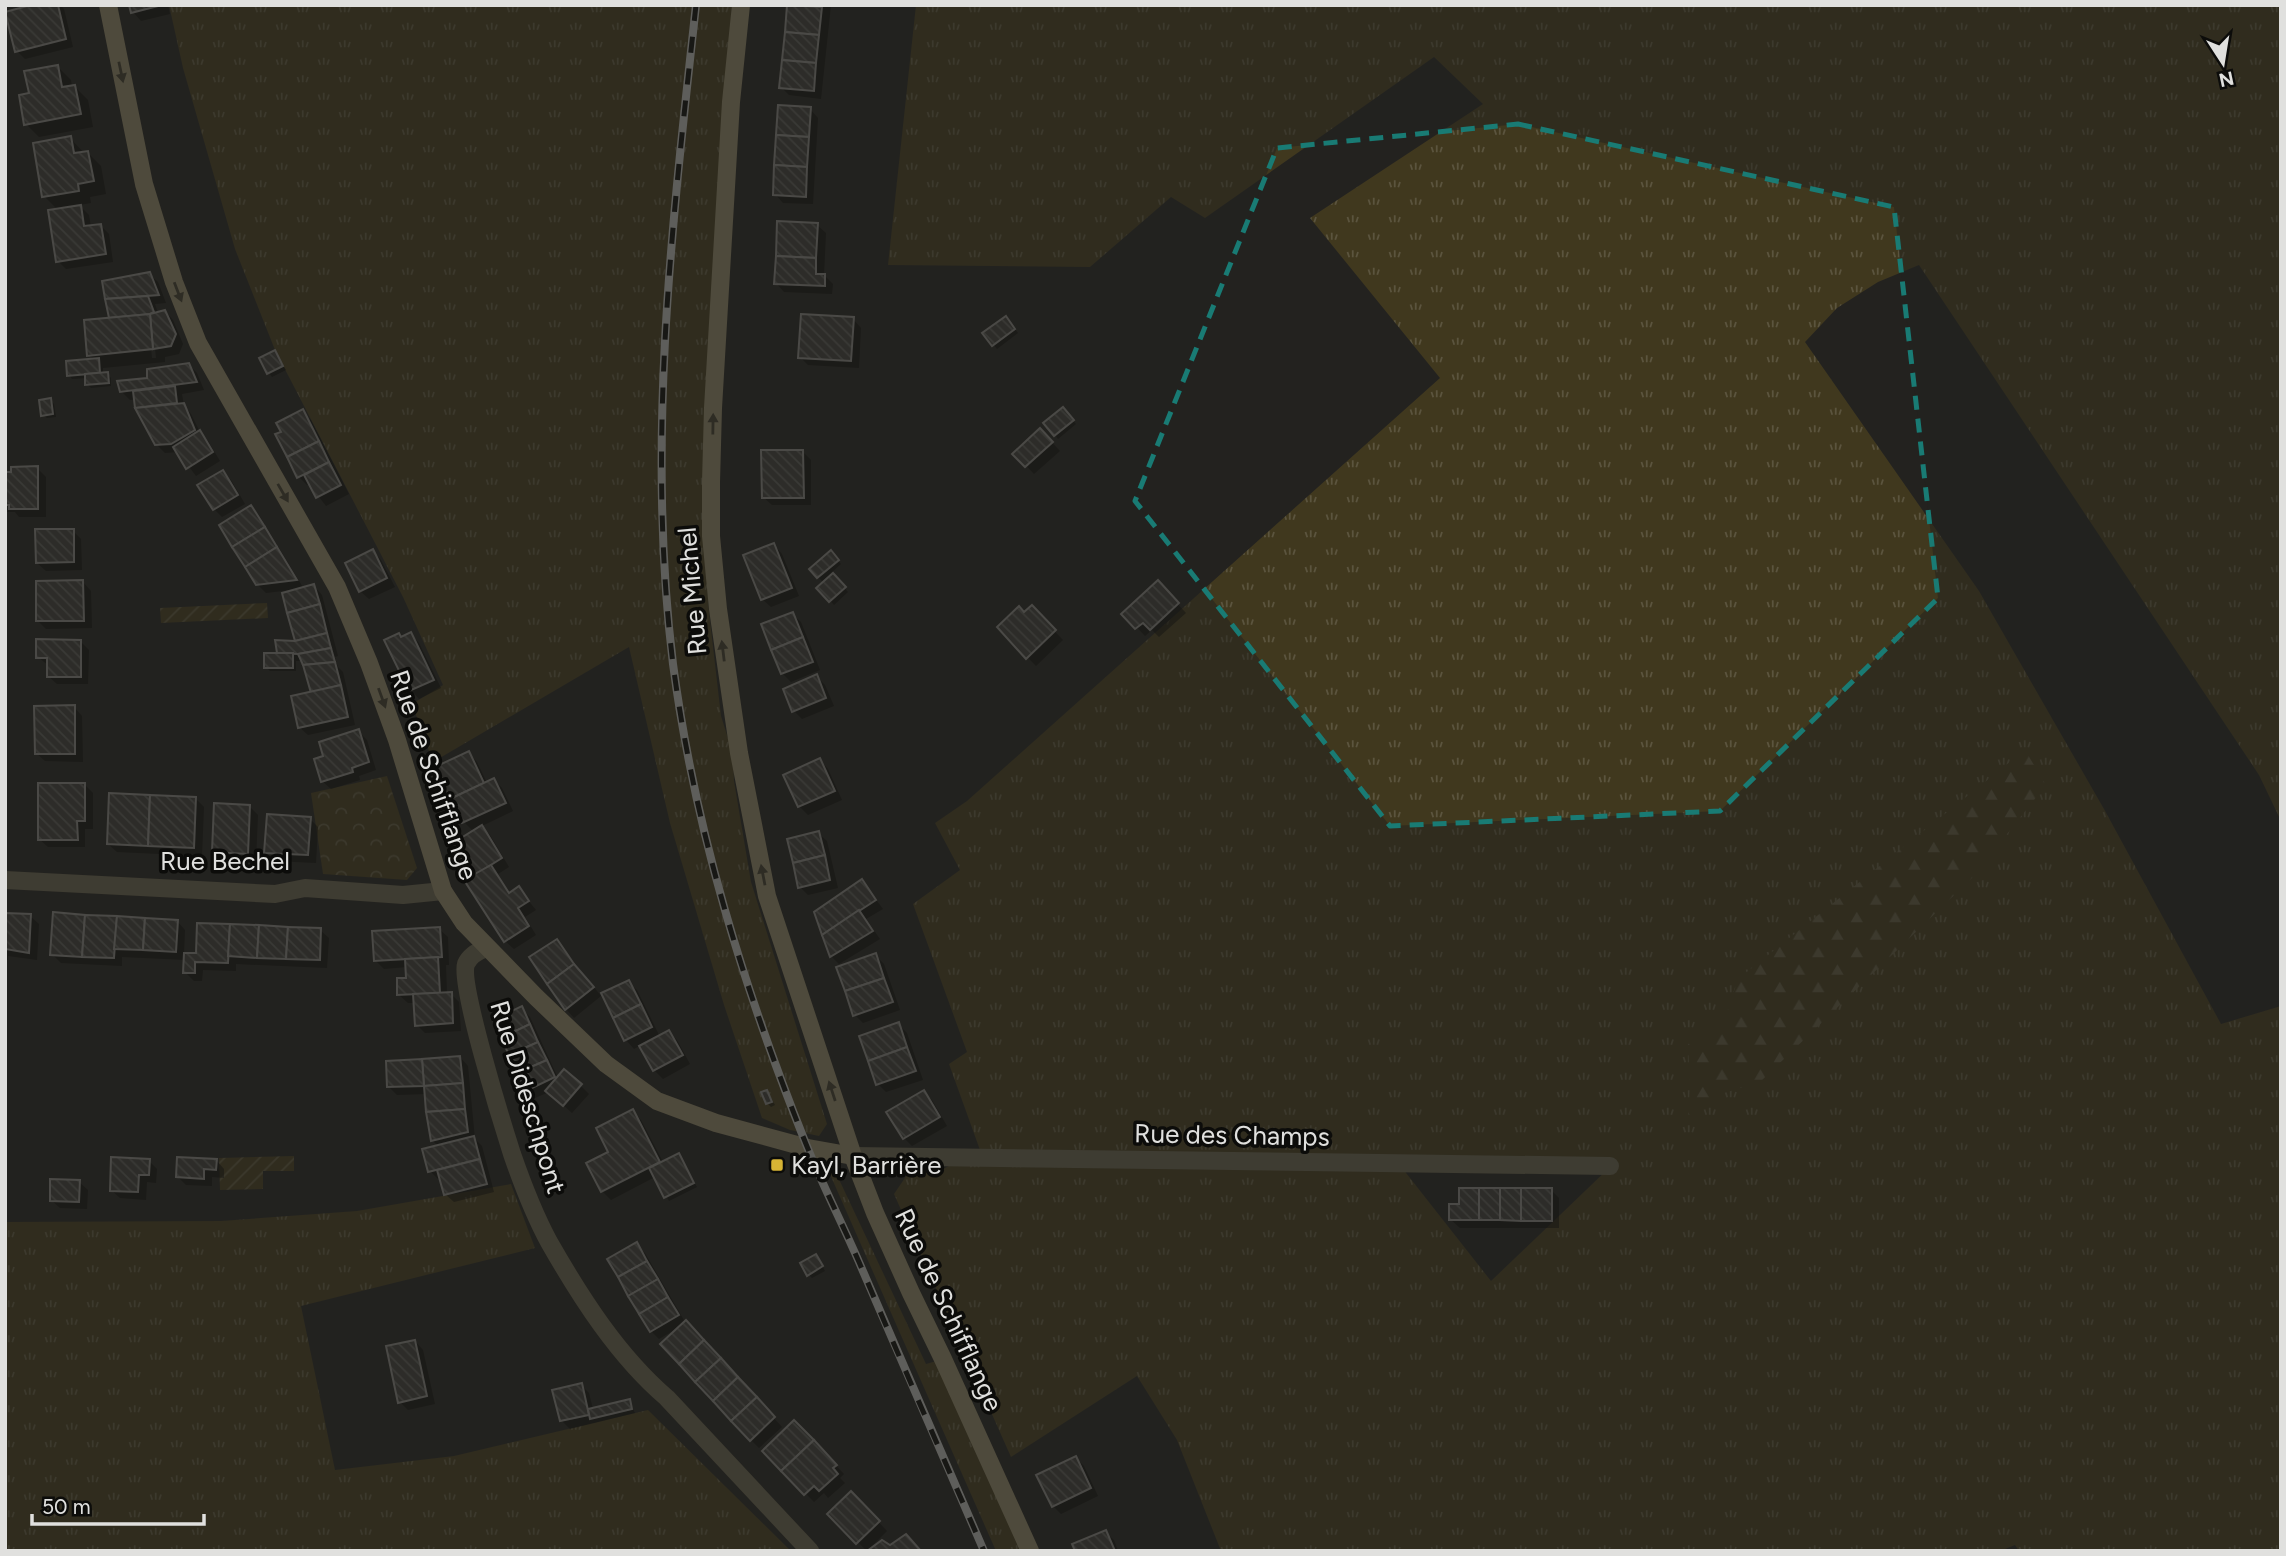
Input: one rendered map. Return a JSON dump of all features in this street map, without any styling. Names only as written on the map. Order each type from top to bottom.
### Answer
[{"type":"main road","name":"Rue de Schifflange","points":[[108,5],[144,184],[174,282],[198,343],[337,587],[397,740],[443,891],[464,923],[486,948],[606,1063],[657,1101],[716,1123],[808,1148],[853,1156],[901,1270],[1030,1551]]},
{"type":"main road","name":"Rue Michel","points":[[741,5],[731,102],[713,408],[712,536],[718,609],[732,713],[767,896],[853,1156]]},
{"type":"street","name":"Rue Bechel","points":[[5,880],[275,894],[305,888],[403,895],[443,891]]},
{"type":"street","name":"Rue Dideschpont","points":[[486,948],[474,952],[466,964],[465,979],[471,1009],[513,1156],[547,1238],[582,1297],[643,1377],[667,1398],[810,1551]]},
{"type":"street","name":"Rue des Champs","points":[[853,1156],[1610,1166]]},
{"type":"highlighted area","points":[[1518,124],[1894,207],[1938,598],[1720,811],[1390,826],[1135,501],[1277,148]]},
{"type":"green space","points":[[169,5],[732,5],[714,264],[702,502],[709,612],[721,716],[733,754],[734,781],[751,882],[827,1124],[819,1136],[790,1130],[762,1118],[724,1005],[670,823],[629,647],[433,762],[412,704],[443,685],[403,597],[275,350],[235,249],[183,68]]},
{"type":"green space","points":[[916,5],[2281,5],[2281,821],[2259,775],[1919,265],[1878,282],[1837,308],[1805,342],[1979,591],[2104,809],[2221,1024],[2281,1006],[2281,1551],[2019,1551],[2015,1545],[2000,1551],[1221,1551],[1177,1440],[1137,1376],[1011,1457],[894,1194],[911,1169],[941,1170],[980,1150],[949,1064],[967,1052],[913,904],[960,870],[935,823],[967,801],[1440,378],[1310,218],[1483,104],[1434,57],[1205,218],[1171,197],[1090,267],[888,265]],"holes":[[[1399,1164],[1610,1167],[1491,1281]]]},
{"type":"green space","points":[[267,603],[268,618],[161,623],[160,608]]},
{"type":"green space","points":[[2025,750],[2046,785],[1972,878],[1760,1082],[1724,1093],[1688,1120],[1688,1044],[1721,1030],[1738,979]]},
{"type":"green space","points":[[387,776],[417,868],[407,880],[323,874],[311,793]]},
{"type":"green space","points":[[294,1156],[294,1171],[263,1171],[263,1189],[220,1190],[219,1158]]},
{"type":"green space","points":[[829,1172],[836,1173],[926,1364],[943,1359],[1030,1551],[996,1551]]},
{"type":"green space","points":[[511,1184],[535,1248],[301,1306],[335,1470],[454,1456],[648,1410],[791,1551],[5,1551],[5,1222],[221,1221],[357,1211]]},
{"type":"building","points":[[31,5],[58,5],[66,39],[15,52],[5,12]]},
{"type":"building","points":[[129,5],[162,5],[131,13]]},
{"type":"building","points":[[787,5],[822,7],[819,35],[785,32]]},
{"type":"building","points":[[785,32],[819,35],[816,63],[782,60]]},
{"type":"building","points":[[782,60],[816,63],[814,91],[779,88]]},
{"type":"building","points":[[58,65],[62,87],[75,85],[81,114],[24,125],[19,95],[29,93],[24,71]]},
{"type":"building","points":[[778,105],[811,107],[809,137],[776,135]]},
{"type":"building","points":[[776,135],[809,137],[807,167],[774,165]]},
{"type":"building","points":[[71,136],[74,153],[88,151],[94,181],[78,184],[79,191],[42,197],[33,143]]},
{"type":"building","points":[[774,165],[807,167],[806,197],[773,195]]},
{"type":"building","points":[[81,205],[84,226],[101,224],[106,254],[56,262],[48,210]]},
{"type":"building","points":[[777,221],[818,223],[816,258],[776,256]]},
{"type":"building","points":[[776,256],[816,258],[816,274],[825,274],[825,286],[774,284]]},
{"type":"building","points":[[150,272],[159,295],[105,299],[102,281]]},
{"type":"building","points":[[148,296],[154,312],[109,318],[105,299]]},
{"type":"building","points":[[165,310],[176,334],[171,346],[153,349],[150,314]]},
{"type":"building","points":[[150,314],[153,349],[87,356],[84,320]]},
{"type":"building","points":[[801,314],[854,317],[851,361],[798,358]]},
{"type":"building","points":[[1006,316],[1015,329],[992,346],[982,333]]},
{"type":"building","points":[[275,350],[283,366],[267,374],[259,358]]},
{"type":"building","points":[[99,358],[100,373],[67,376],[66,361]]},
{"type":"building","points":[[189,363],[197,382],[120,392],[117,381],[147,378],[147,369]]},
{"type":"building","points":[[108,372],[109,383],[85,385],[85,374]]},
{"type":"building","points":[[175,386],[177,403],[135,408],[133,391]]},
{"type":"building","points":[[51,398],[53,414],[41,416],[39,400]]},
{"type":"building","points":[[184,403],[195,430],[171,444],[155,445],[135,408]]},
{"type":"building","points":[[1063,407],[1074,420],[1054,436],[1043,423]]},
{"type":"building","points":[[303,409],[319,441],[287,457],[275,434],[281,432],[276,423]]},
{"type":"building","points":[[1040,428],[1053,442],[1025,467],[1012,454]]},
{"type":"building","points":[[200,430],[213,452],[186,469],[173,447]]},
{"type":"building","points":[[319,441],[329,462],[297,478],[287,457]]},
{"type":"building","points":[[761,450],[803,450],[804,498],[762,498]]},
{"type":"building","points":[[329,462],[341,485],[316,498],[304,475]]},
{"type":"building","points":[[38,466],[38,509],[9,509],[9,505],[5,505],[5,472],[11,472],[11,467]]},
{"type":"building","points":[[223,470],[238,495],[213,510],[197,485]]},
{"type":"building","points":[[251,505],[265,527],[232,547],[219,525]]},
{"type":"building","points":[[265,527],[277,547],[245,567],[232,547]]},
{"type":"building","points":[[35,529],[74,529],[74,562],[36,563]]},
{"type":"building","points":[[774,543],[792,588],[761,600],[743,555]]},
{"type":"building","points":[[277,547],[297,580],[256,585],[245,567]]},
{"type":"building","points":[[373,549],[387,578],[359,592],[345,563]]},
{"type":"building","points":[[831,550],[839,560],[817,578],[809,569]]},
{"type":"building","points":[[833,573],[846,587],[829,602],[816,588]]},
{"type":"building","points":[[83,580],[84,621],[36,621],[36,581]]},
{"type":"building","points":[[1158,580],[1179,603],[1150,630],[1143,623],[1135,629],[1121,614]]},
{"type":"building","points":[[314,584],[320,604],[287,613],[282,593]]},
{"type":"building","points":[[320,604],[327,633],[295,641],[287,613]]},
{"type":"building","points":[[1032,605],[1056,630],[1026,659],[997,627],[1019,606],[1024,612]]},
{"type":"building","points":[[793,612],[803,637],[771,650],[761,624]]},
{"type":"building","points":[[411,632],[434,680],[409,691],[384,640],[399,633],[401,637]]},
{"type":"building","points":[[327,633],[331,648],[298,654],[277,653],[275,640],[295,641]]},
{"type":"building","points":[[803,637],[813,662],[781,674],[771,650]]},
{"type":"building","points":[[36,639],[81,640],[81,677],[47,677],[47,658],[36,658]]},
{"type":"building","points":[[331,648],[335,662],[303,665],[298,654]]},
{"type":"building","points":[[264,653],[293,653],[293,668],[264,668]]},
{"type":"building","points":[[335,662],[341,685],[311,693],[303,665]]},
{"type":"building","points":[[817,674],[826,698],[792,712],[783,689]]},
{"type":"building","points":[[341,685],[348,717],[298,728],[291,696]]},
{"type":"building","points":[[75,705],[75,754],[35,754],[34,706]]},
{"type":"building","points":[[359,729],[369,762],[352,768],[353,772],[321,782],[314,759],[323,756],[319,742]]},
{"type":"building","points":[[469,751],[484,783],[450,799],[435,767]]},
{"type":"building","points":[[820,758],[835,791],[798,807],[783,775]]},
{"type":"building","points":[[494,778],[506,803],[462,823],[450,799]]},
{"type":"building","points":[[38,783],[85,783],[85,821],[77,821],[78,840],[38,840]]},
{"type":"building","points":[[109,793],[150,795],[148,846],[107,844]]},
{"type":"building","points":[[150,795],[196,797],[194,848],[148,846]]},
{"type":"building","points":[[214,803],[250,805],[248,854],[212,852]]},
{"type":"building","points":[[267,814],[311,817],[308,855],[264,853]]},
{"type":"building","points":[[482,825],[502,858],[473,876],[453,843]]},
{"type":"building","points":[[819,831],[825,855],[793,863],[787,839]]},
{"type":"building","points":[[825,855],[830,880],[798,888],[793,863]]},
{"type":"building","points":[[491,865],[509,893],[519,886],[529,901],[518,908],[529,926],[504,942],[464,880]]},
{"type":"building","points":[[862,879],[876,900],[822,935],[814,912]]},
{"type":"building","points":[[859,910],[873,931],[830,957],[822,935]]},
{"type":"building","points":[[53,912],[85,915],[82,957],[50,955]]},
{"type":"building","points":[[5,913],[31,914],[29,953],[5,949]]},
{"type":"building","points":[[85,915],[117,916],[114,958],[82,957]]},
{"type":"building","points":[[117,916],[145,918],[143,950],[114,949]]},
{"type":"building","points":[[145,918],[178,920],[176,952],[143,950]]},
{"type":"building","points":[[197,923],[230,924],[228,963],[195,962],[195,973],[183,973],[184,953],[196,953]]},
{"type":"building","points":[[230,924],[259,925],[257,958],[228,956]]},
{"type":"building","points":[[259,925],[288,927],[286,959],[257,958]]},
{"type":"building","points":[[288,927],[321,928],[320,960],[286,959]]},
{"type":"building","points":[[440,927],[442,957],[374,961],[372,931]]},
{"type":"building","points":[[557,939],[574,964],[547,984],[529,957]]},
{"type":"building","points":[[876,953],[884,978],[845,991],[836,967]]},
{"type":"building","points":[[438,957],[440,993],[397,995],[397,978],[406,978],[405,959]]},
{"type":"building","points":[[574,964],[594,987],[565,1010],[547,984]]},
{"type":"building","points":[[884,978],[893,1002],[853,1016],[845,991]]},
{"type":"building","points":[[629,980],[641,1004],[613,1018],[601,993]]},
{"type":"building","points":[[452,992],[453,1023],[415,1026],[413,994]]},
{"type":"building","points":[[641,1004],[652,1027],[624,1041],[613,1018]]},
{"type":"building","points":[[522,1006],[530,1024],[501,1038],[493,1020]]},
{"type":"building","points":[[899,1022],[907,1047],[868,1061],[859,1036]]},
{"type":"building","points":[[530,1024],[538,1042],[509,1055],[501,1038]]},
{"type":"building","points":[[669,1030],[683,1055],[653,1071],[639,1046]]},
{"type":"building","points":[[538,1042],[547,1060],[517,1073],[509,1055]]},
{"type":"building","points":[[907,1047],[916,1071],[876,1085],[868,1061]]},
{"type":"building","points":[[460,1056],[463,1083],[424,1086],[422,1059]]},
{"type":"building","points":[[422,1059],[424,1086],[387,1087],[386,1061]]},
{"type":"building","points":[[547,1060],[555,1077],[526,1091],[517,1073]]},
{"type":"building","points":[[564,1069],[582,1084],[563,1106],[545,1091]]},
{"type":"building","points":[[463,1083],[465,1109],[426,1112],[424,1086]]},
{"type":"building","points":[[767,1090],[772,1102],[766,1104],[761,1092]]},
{"type":"building","points":[[924,1090],[940,1117],[903,1139],[886,1112]]},
{"type":"building","points":[[465,1109],[468,1132],[431,1141],[426,1112]]},
{"type":"building","points":[[633,1109],[660,1162],[601,1192],[586,1163],[608,1152],[596,1128]]},
{"type":"building","points":[[474,1136],[480,1159],[428,1172],[422,1149]]},
{"type":"building","points":[[679,1153],[694,1183],[664,1198],[649,1168]]},
{"type":"building","points":[[111,1157],[150,1159],[149,1175],[139,1175],[138,1192],[110,1191]]},
{"type":"building","points":[[177,1157],[217,1159],[216,1170],[204,1169],[204,1179],[176,1177]]},
{"type":"building","points":[[480,1159],[487,1184],[444,1195],[437,1170]]},
{"type":"building","points":[[50,1179],[80,1180],[79,1202],[50,1201]]},
{"type":"building","points":[[1459,1188],[1479,1188],[1479,1220],[1449,1220],[1449,1204],[1459,1204]]},
{"type":"building","points":[[1479,1188],[1500,1188],[1500,1220],[1479,1220]]},
{"type":"building","points":[[1500,1188],[1521,1188],[1521,1221],[1500,1220]]},
{"type":"building","points":[[1521,1188],[1552,1188],[1552,1221],[1521,1221]]},
{"type":"building","points":[[637,1242],[647,1261],[618,1277],[607,1259]]},
{"type":"building","points":[[816,1254],[823,1266],[807,1276],[800,1263]]},
{"type":"building","points":[[647,1261],[658,1279],[628,1296],[618,1277]]},
{"type":"building","points":[[658,1279],[668,1297],[639,1314],[628,1296]]},
{"type":"building","points":[[668,1297],[679,1315],[650,1332],[639,1314]]},
{"type":"building","points":[[686,1320],[704,1340],[679,1364],[660,1344]]},
{"type":"building","points":[[415,1340],[427,1396],[398,1403],[386,1346]]},
{"type":"building","points":[[704,1340],[721,1358],[695,1382],[679,1364]]},
{"type":"building","points":[[721,1358],[738,1377],[713,1401],[695,1382]]},
{"type":"building","points":[[738,1377],[757,1397],[731,1421],[713,1401]]},
{"type":"building","points":[[582,1383],[589,1415],[560,1421],[552,1390]]},
{"type":"building","points":[[757,1397],[775,1417],[750,1441],[731,1421]]},
{"type":"building","points":[[630,1399],[632,1409],[590,1419],[588,1409]]},
{"type":"building","points":[[794,1420],[814,1440],[781,1471],[762,1451]]},
{"type":"building","points":[[814,1440],[837,1465],[833,1468],[838,1474],[819,1491],[814,1486],[804,1495],[781,1471]]},
{"type":"building","points":[[1076,1456],[1091,1488],[1052,1507],[1036,1475]]},
{"type":"building","points":[[851,1491],[880,1521],[856,1544],[827,1514]]},
{"type":"building","points":[[1106,1530],[1115,1551],[1075,1551],[1072,1544]]},
{"type":"building","points":[[906,1534],[921,1551],[867,1551],[882,1540],[890,1545]]},
{"type":"railway","points":[[696,5],[671,252],[662,417],[665,582],[682,726],[694,788],[724,908],[783,1086],[812,1159],[984,1551]]},
{"type":"place","name":"Kayl, Barrière","points":[[777,1165]]}]
